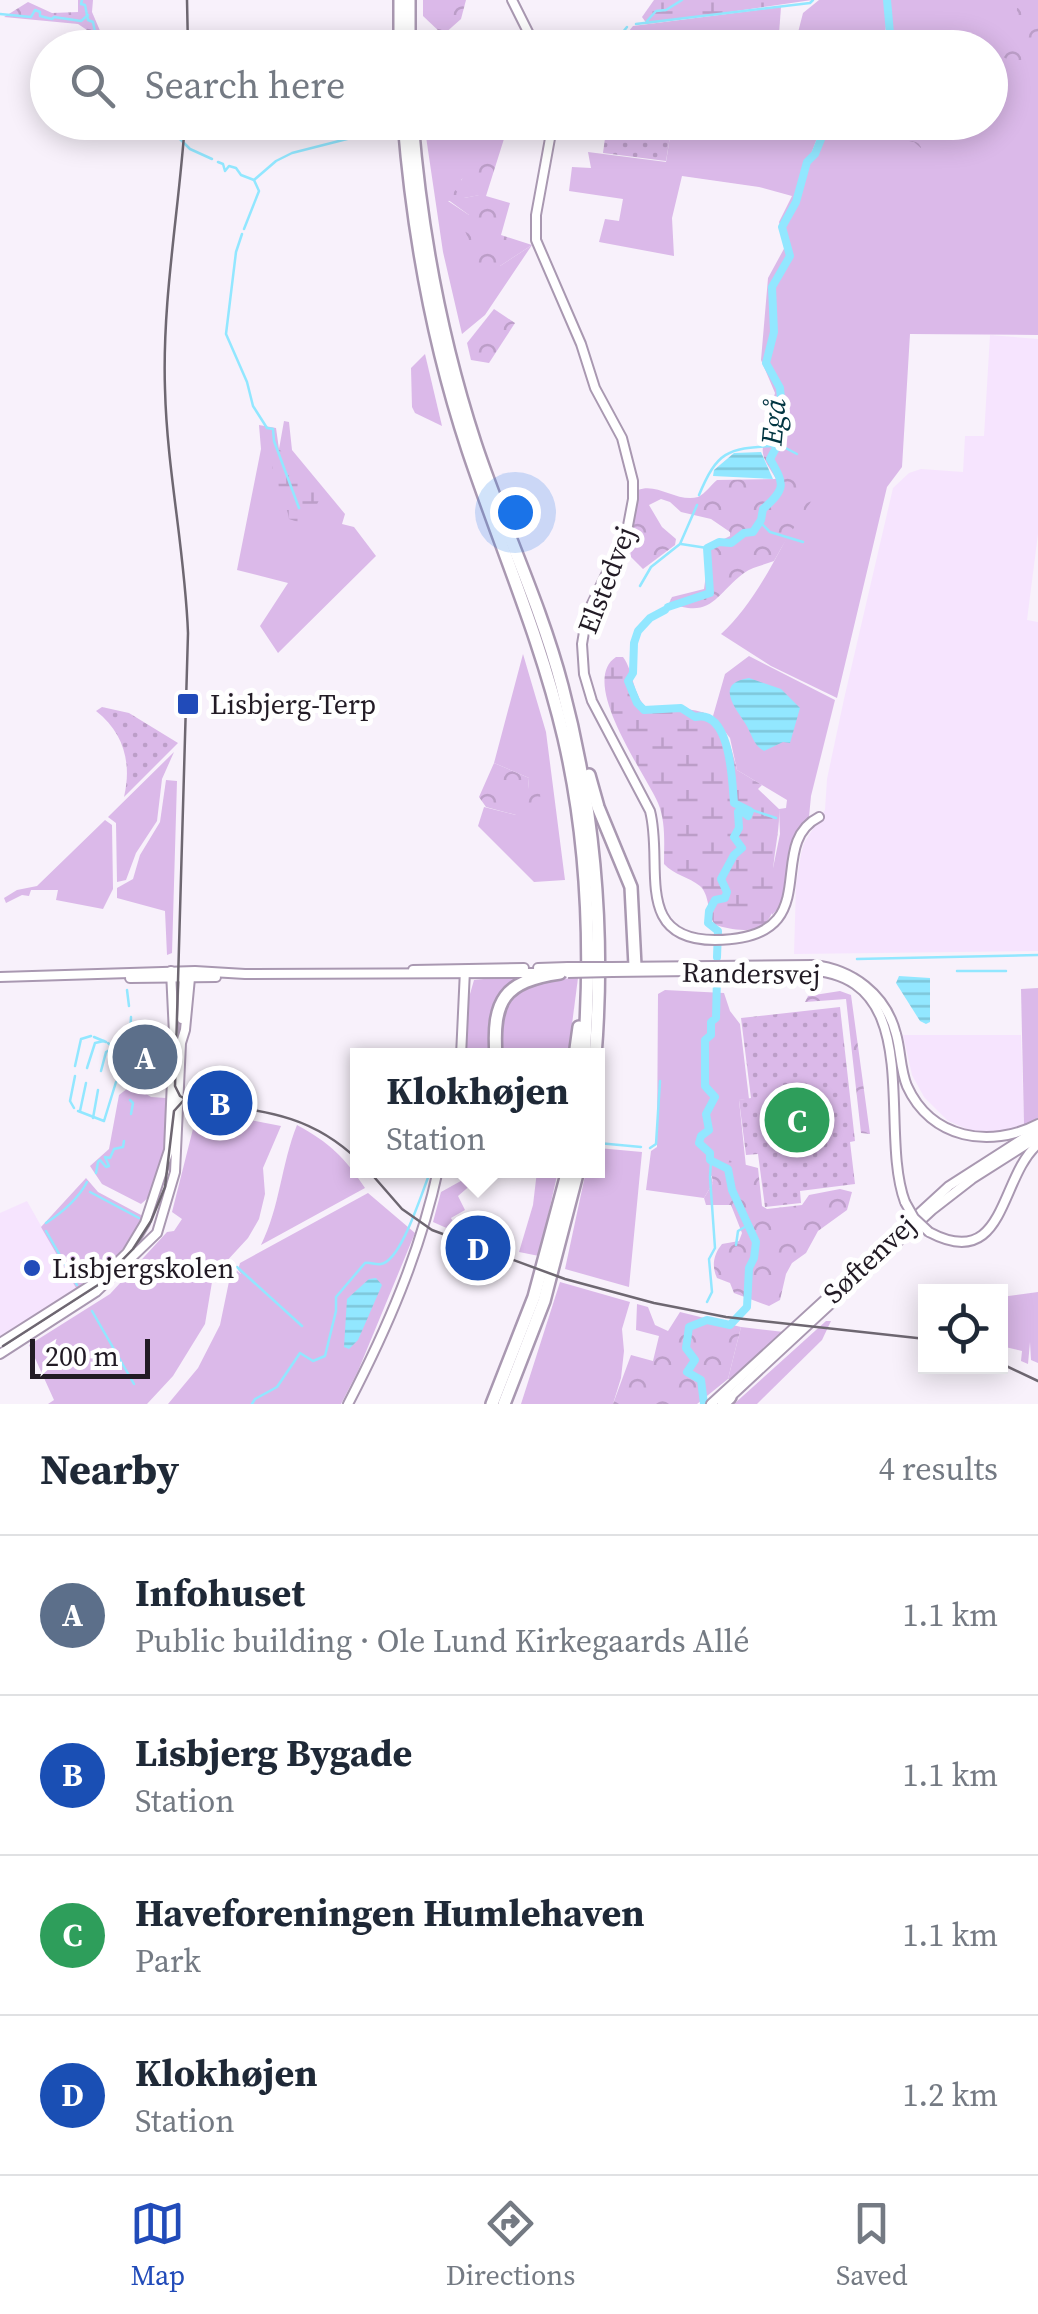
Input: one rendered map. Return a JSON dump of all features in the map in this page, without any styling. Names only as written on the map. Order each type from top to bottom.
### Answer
[{"type":"highway","points":[[400,0],[400,30]]},
{"type":"highway","points":[[409,0],[409,30]]},
{"type":"highway","points":[[406,140],[419,251],[440,352],[468,450],[552,688],[574,792],[585,884],[588,966],[584,1048]]},
{"type":"highway","points":[[414,140],[427,249],[448,350],[480,459],[555,648],[598,807],[631,886],[635,969]]},
{"type":"highway","points":[[526,576],[562,686],[588,810],[599,936],[595,1048]]},
{"type":"highway","points":[[576,1048],[585,884]]},
{"type":"highway","points":[[496,1048],[496,1014],[502,1000],[520,983],[565,971]]},
{"type":"highway","points":[[492,1404],[534,1296],[566,1178]]},
{"type":"highway","points":[[504,1404],[544,1301],[576,1178]]},
{"type":"main road","points":[[512,0],[527,30]]},
{"type":"main road","name":"Elstedvej","points":[[550,140],[536,215],[536,240],[581,344],[594,388],[622,438],[633,481],[627,531],[588,614],[582,644],[584,674],[592,701],[650,811],[656,896],[661,914],[681,935],[717,940],[752,936],[778,918],[790,892],[796,838],[805,825],[819,817]]},
{"type":"main road","name":"Randersvej","points":[[0,977],[813,965],[842,971],[871,990],[881,1002],[896,1033],[906,1083],[936,1122],[953,1132],[988,1139],[1038,1126]]},
{"type":"main road","name":"Randersvej","points":[[635,969],[812,970],[839,977],[860,990],[877,1009],[890,1040],[896,1165],[906,1202],[914,1218],[929,1232],[950,1241],[963,1241],[987,1232],[1002,1212],[1019,1165],[1038,1140]]},
{"type":"main road","points":[[458,1048],[463,972]]},
{"type":"main road","points":[[0,1343],[99,1280],[127,1253],[146,1223],[168,1157],[174,1034],[171,975]]},
{"type":"main road","points":[[0,1354],[96,1292],[157,1233],[174,1172],[181,1044],[186,1030],[186,976]]},
{"type":"main road","name":"Søftenvej","points":[[724,1400],[948,1186],[1038,1126]]},
{"type":"main road","name":"Søftenvej","points":[[710,1404],[724,1400],[932,1210],[972,1179],[1038,1140]]},
{"type":"main road","points":[[350,1404],[404,1296],[431,1220],[439,1178]]},
{"type":"shaded area","points":[[990,335],[1038,339],[1038,534],[1027,620],[1038,622],[1038,951],[794,954],[801,854],[825,810],[827,779],[893,488],[909,473],[921,469],[963,472],[965,436],[984,436]]},
{"type":"shaded area","points":[[903,1035],[1021,1035],[1024,1125],[993,1133],[974,1132],[948,1121],[924,1097],[912,1075]]},
{"type":"shaded area","name":"Lisbjergskolen","points":[[27,1201],[76,1288],[0,1336],[0,1213]]},
{"type":"green space","points":[[78,0],[93,0],[92,12],[100,30],[87,30],[78,24],[4,17],[28,2],[52,13],[78,12]]},
{"type":"green space","points":[[423,0],[466,0],[461,19],[449,30],[438,30],[423,16]]},
{"type":"green space","points":[[654,0],[812,0],[647,24],[642,17]]},
{"type":"green space","points":[[819,0],[884,0],[885,30],[799,30],[803,13]]},
{"type":"green space","points":[[887,0],[1038,0],[1038,335],[910,334],[902,467],[887,487],[837,698],[771,666],[721,634],[759,588],[808,495],[765,431],[775,393],[761,360],[768,278],[786,245],[779,222],[792,196],[682,176],[672,218],[674,256],[599,242],[605,219],[619,221],[623,199],[569,191],[572,167],[591,168],[588,152],[666,162],[669,140],[816,140],[809,159],[821,140],[1008,140],[1008,30],[890,30]]},
{"type":"green space","points":[[1030,3],[1038,19],[1038,72],[1008,60],[1008,39],[1019,37],[1017,8]]},
{"type":"green space","points":[[781,7],[779,30],[630,30],[633,26]]},
{"type":"green space","points":[[427,140],[503,140],[461,180],[480,195],[448,201],[469,215],[500,266],[532,245],[485,315],[462,334],[443,252]]},
{"type":"green space","points":[[504,140],[486,196],[510,203],[501,235],[532,245],[500,266],[480,266],[465,231],[469,215],[440,194],[443,186],[451,186],[464,198],[479,195],[461,181],[473,156]]},
{"type":"green space","points":[[605,140],[669,140],[666,161],[603,153]]},
{"type":"green space","points":[[947,140],[938,163],[914,142],[900,142]]},
{"type":"green space","points":[[494,309],[515,323],[489,363],[471,360],[467,343]]},
{"type":"green space","points":[[425,354],[442,426],[415,413],[412,407],[411,368]]},
{"type":"green space","points":[[284,421],[289,422],[292,450],[345,514],[342,524],[354,527],[376,556],[278,653],[260,626],[288,583],[237,570],[261,449],[259,425],[276,428],[279,449]]},
{"type":"green space","points":[[770,435],[804,448],[802,477],[811,487],[812,500],[774,561],[747,571],[704,607],[669,603],[672,597],[704,589],[710,546],[730,536],[730,532],[711,519],[681,512],[661,499],[649,505],[662,527],[676,539],[675,545],[643,569],[631,557],[630,550],[638,490],[653,489],[690,498],[701,496],[717,480],[776,479],[763,452]]},
{"type":"green space","points":[[280,450],[320,498],[304,524],[289,519],[279,477],[272,470],[275,452]]},
{"type":"green space","points":[[523,654],[546,732],[565,880],[534,882],[478,826],[484,807],[516,815],[528,789],[529,778],[494,763]]},
{"type":"green space","points":[[749,656],[835,700],[809,817],[795,841],[786,893],[772,915],[779,809],[786,808],[787,800],[737,770],[730,738],[713,716],[725,674]]},
{"type":"green space","points":[[616,657],[623,657],[627,663],[645,706],[697,711],[717,722],[725,732],[737,770],[762,785],[758,789],[779,809],[773,909],[761,926],[746,930],[715,925],[703,890],[664,864],[661,810],[609,706],[606,669]]},
{"type":"green space","points":[[102,707],[129,713],[178,743],[124,797],[126,761],[113,729],[96,711]]},
{"type":"green space","points":[[174,752],[162,779],[157,821],[136,853],[126,880],[117,882],[116,823],[108,817]]},
{"type":"green space","points":[[494,763],[529,778],[528,789],[540,793],[541,809],[534,816],[486,807],[479,797]]},
{"type":"green space","points":[[166,780],[177,781],[172,953],[167,955],[165,911],[117,898],[117,888],[133,879],[140,855],[160,822]]},
{"type":"green space","points":[[105,820],[112,825],[113,889],[103,909],[56,900],[58,890],[31,890],[29,896],[6,903],[4,898],[17,890],[37,886]]},
{"type":"green space","points":[[533,974],[503,993],[494,1048],[463,1048],[466,1008],[474,980]]},
{"type":"green space","points":[[578,978],[569,1048],[500,1048],[503,1016],[515,993],[539,982]]},
{"type":"green space","points":[[1038,988],[1038,1118],[1024,1125],[1021,989]]},
{"type":"green space","points":[[665,990],[724,993],[740,1024],[749,1099],[739,1100],[746,1167],[711,1176],[713,1183],[704,1198],[646,1190],[651,1151],[657,1147],[658,994]]},
{"type":"green space","points":[[840,991],[851,995],[870,1134],[861,1133],[846,999],[805,1002],[808,996]]},
{"type":"green space","points":[[840,1007],[855,1141],[850,1142],[855,1184],[800,1191],[801,1203],[765,1207],[758,1154],[746,1155],[739,1100],[751,1098],[741,1018]]},
{"type":"green space","points":[[132,1085],[151,1097],[166,1098],[160,1171],[141,1204],[102,1184],[90,1166],[109,1149],[119,1095]]},
{"type":"green space","points":[[208,1112],[281,1126],[263,1168],[265,1194],[259,1219],[248,1238],[213,1276],[205,1324],[173,1376],[147,1404],[48,1404],[54,1400],[29,1345],[110,1294],[167,1232],[174,1231],[182,1219],[172,1212],[195,1121]]},
{"type":"green space","points":[[297,1125],[336,1152],[350,1167],[350,1178],[358,1178],[365,1188],[261,1245],[272,1216]]},
{"type":"green space","points":[[605,1149],[642,1152],[629,1287],[565,1269],[584,1178],[605,1178]]},
{"type":"green space","points":[[720,1158],[758,1168],[762,1206],[767,1209],[802,1205],[809,1195],[840,1189],[852,1192],[847,1210],[818,1231],[806,1253],[792,1263],[780,1300],[769,1306],[734,1293],[730,1283],[717,1278],[715,1273],[714,1260],[719,1248],[739,1241],[742,1233],[731,1205],[706,1205],[704,1198],[713,1183],[710,1165]]},
{"type":"green space","points":[[86,1178],[98,1192],[142,1218],[123,1249],[76,1288],[41,1227]]},
{"type":"green space","points":[[473,1178],[473,1183],[458,1196],[465,1210],[451,1218],[460,1234],[433,1222],[441,1192]]},
{"type":"green space","points":[[536,1178],[556,1178],[539,1256],[519,1252],[533,1205]]},
{"type":"green space","points":[[368,1193],[415,1233],[341,1404],[168,1404],[198,1368],[220,1325],[232,1267],[241,1274],[240,1263]]},
{"type":"green space","points":[[560,1282],[630,1302],[622,1329],[621,1378],[613,1404],[521,1404]]},
{"type":"green space","points":[[1038,1292],[1038,1363],[1031,1360],[1030,1342],[1028,1364],[1021,1361],[1022,1351],[1008,1348],[1008,1296]]},
{"type":"green space","points":[[637,1304],[648,1307],[655,1325],[668,1331],[680,1312],[741,1327],[728,1379],[697,1404],[613,1404],[631,1355],[653,1361],[659,1336],[636,1330]]},
{"type":"green space","points":[[826,1321],[831,1321],[822,1340],[757,1404],[734,1404]]},
{"type":"green space","points":[[741,1327],[784,1332],[728,1379]]},
{"type":"water","points":[[761,452],[773,479],[713,476],[714,470],[734,453]]},
{"type":"water","points":[[749,678],[781,689],[800,708],[790,743],[783,742],[764,751],[755,742],[730,696],[732,685]]},
{"type":"water","points":[[899,976],[930,978],[930,1022],[920,1021],[896,983]]},
{"type":"water","points":[[376,1278],[382,1285],[358,1340],[349,1349],[344,1347],[347,1299],[369,1279]]},
{"type":"waterway","points":[[82,0],[95,30]]},
{"type":"waterway","points":[[647,21],[656,11],[682,0]]},
{"type":"waterway","points":[[636,24],[813,0]]},
{"type":"waterway","name":"Egå","points":[[887,0],[890,30]]},
{"type":"waterway","points":[[0,14],[31,17],[35,10],[52,19],[81,21],[88,15]]},
{"type":"waterway","points":[[624,30],[627,27]]},
{"type":"waterway","points":[[181,140],[212,159]]},
{"type":"waterway","points":[[218,162],[225,171],[229,166],[236,168],[241,175],[254,180],[292,153],[343,140]]},
{"type":"waterway","name":"Egå","points":[[668,607],[710,593],[707,548],[719,542],[731,543],[744,533],[753,532],[763,509],[781,486],[770,459],[777,446],[773,420],[782,409],[780,388],[766,363],[774,332],[772,287],[790,256],[782,227],[796,202],[807,162],[821,140]]},
{"type":"waterway","points":[[244,229],[259,191],[254,180]]},
{"type":"waterway","points":[[242,234],[236,252],[226,334],[253,406],[267,428],[273,429],[299,508]]},
{"type":"waterway","points":[[776,443],[797,454]]},
{"type":"waterway","points":[[699,495],[712,469],[725,455],[744,448],[772,446]]},
{"type":"waterway","points":[[640,586],[651,567],[680,544],[697,505]]},
{"type":"waterway","points":[[760,522],[770,532],[803,542]]},
{"type":"waterway","points":[[681,544],[707,548]]},
{"type":"waterway","name":"Egå","points":[[665,610],[650,618],[638,631],[634,643],[633,673],[628,681],[637,703],[644,710],[681,708],[716,724],[727,749],[734,803],[750,811],[748,816],[738,812],[739,828],[734,837],[742,848],[721,879],[727,892],[725,898],[715,900],[709,911],[708,923],[718,931],[717,957]]},
{"type":"waterway","points":[[749,809],[776,818]]},
{"type":"waterway","points":[[857,959],[1038,955]]},
{"type":"waterway","points":[[957,971],[1006,971]]},
{"type":"waterway","name":"Egå","points":[[704,1404],[701,1380],[687,1372],[695,1360],[686,1348],[689,1327],[707,1320],[730,1325],[747,1307],[749,1268],[756,1242],[732,1190],[728,1169],[710,1160],[710,1153],[699,1143],[709,1130],[706,1114],[715,1097],[705,1086],[705,1040],[711,1035],[711,1022],[716,1018],[717,977]]},
{"type":"waterway","points":[[127,990],[129,1006]]},
{"type":"waterway","points":[[130,1039],[131,1017]]},
{"type":"waterway","points":[[75,1066],[81,1039],[91,1036]]},
{"type":"waterway","points":[[94,1037],[106,1042]]},
{"type":"waterway","points":[[87,1068],[95,1043],[104,1041]]},
{"type":"waterway","points":[[108,1043],[116,1050]]},
{"type":"waterway","points":[[101,1071],[106,1052],[113,1048]]},
{"type":"waterway","points":[[117,1075],[118,1052]]},
{"type":"waterway","points":[[126,1081],[128,1052]]},
{"type":"waterway","points":[[74,1108],[70,1101],[75,1076]]},
{"type":"waterway","points":[[650,1148],[656,1144],[660,1081]]},
{"type":"waterway","points":[[78,1111],[104,1121],[116,1082]]},
{"type":"waterway","points":[[80,1111],[86,1083]]},
{"type":"waterway","points":[[93,1118],[98,1090]]},
{"type":"waterway","points":[[130,1100],[131,1114]]},
{"type":"waterway","points":[[96,1173],[98,1162],[109,1166],[105,1157],[110,1158],[114,1149],[123,1147],[124,1141]]},
{"type":"waterway","points":[[605,1144],[641,1147]]},
{"type":"waterway","points":[[707,1302],[712,1292],[709,1259],[715,1248],[711,1160]]},
{"type":"waterway","points":[[252,1404],[277,1387],[300,1353],[313,1361],[325,1356],[336,1297],[365,1263],[381,1264],[397,1251],[428,1178]]},
{"type":"waterway","points":[[46,1223],[70,1205],[87,1182]]},
{"type":"waterway","points":[[90,1192],[139,1218]]},
{"type":"waterway","points":[[736,1245],[738,1231],[748,1225]]},
{"type":"waterway","points":[[46,1231],[77,1285]]},
{"type":"waterway","points":[[237,1267],[302,1326]]},
{"type":"waterway","points":[[92,1311],[134,1384]]},
{"type":"tram line","points":[[187,0],[188,30]]},
{"type":"tram line","points":[[183,140],[165,356],[166,420],[188,633],[175,1086],[180,1096],[189,1101],[258,1111],[299,1122],[350,1153]]},
{"type":"tram line","points":[[3,1346],[98,1285],[133,1249],[151,1221],[165,1187],[174,1111],[183,1101],[195,1098]]},
{"type":"tram line","points":[[375,1178],[402,1209],[432,1230],[565,1279],[726,1317],[918,1338]]},
{"type":"tram line","points":[[1008,1367],[1038,1381]]},
{"type":"place","name":"Lisbjerg-Terp","points":[[188,704]]},
{"type":"place","name":"Infohuset","points":[[145,1057]]},
{"type":"place","name":"Lisbjerg Bygade","points":[[220,1103]]},
{"type":"place","name":"Haveforeningen Humlehaven","points":[[797,1120]]},
{"type":"place","name":"Klokhøjen","points":[[478,1248]]},
{"type":"place","name":"Lisbjergskolen","points":[[32,1268]]}]
